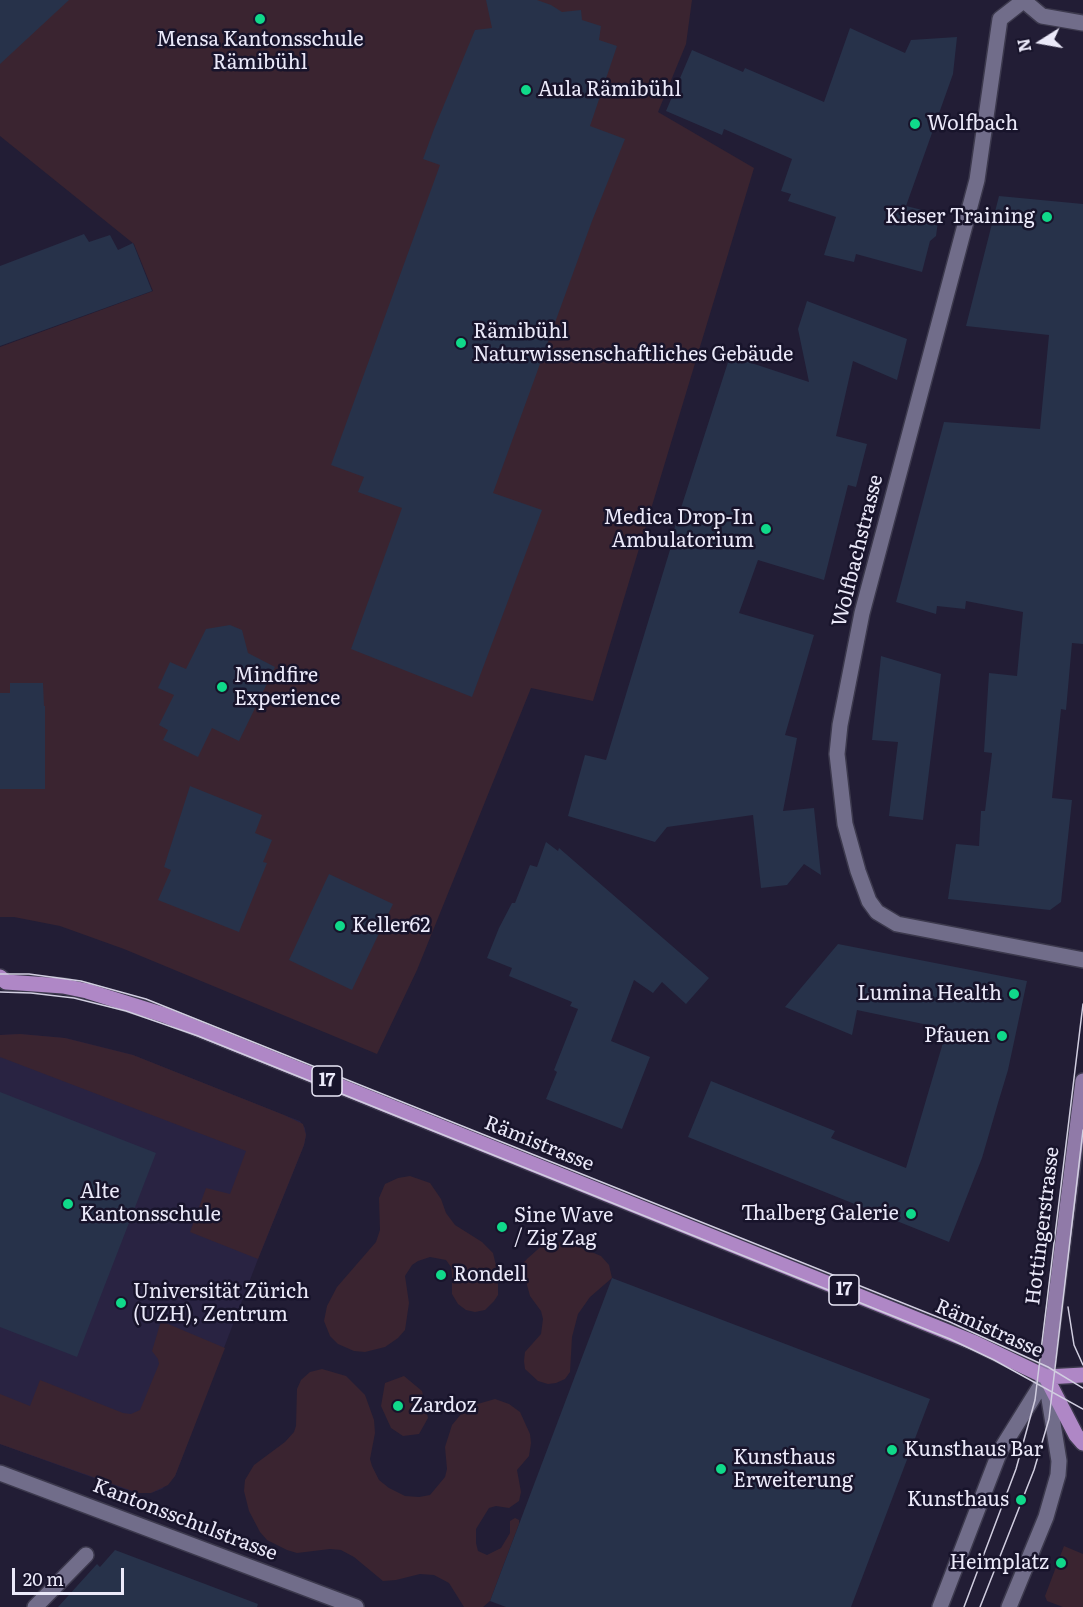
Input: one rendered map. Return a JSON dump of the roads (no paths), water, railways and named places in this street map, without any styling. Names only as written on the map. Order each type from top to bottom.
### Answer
[{"type":"main road","name":"Rämistrasse","points":[[2,982],[52,985],[87,991],[164,1015],[975,1343],[1046,1377],[1083,1375]]},
{"type":"main road","name":"Hottingerstrasse","points":[[1046,1377],[1083,1081]]},
{"type":"main road","name":"Rämistrasse","points":[[1046,1377],[1076,1435],[1083,1443]]},
{"type":"street","points":[[1023,1],[1042,16],[1083,23]]},
{"type":"street","name":"Wolfbachstrasse","points":[[1023,1],[1000,19],[977,180],[862,613],[840,725],[837,754],[845,824],[858,871],[869,901],[877,912],[897,924],[1083,960]]},
{"type":"street","points":[[940,1607],[999,1451],[1046,1377]]},
{"type":"street","points":[[1009,1607],[1046,1517],[1058,1475],[1059,1461],[1046,1377]]},
{"type":"street","name":"Kantonsschulstrasse","points":[[0,1473],[356,1607]]},
{"type":"street","points":[[35,1607],[86,1555]]},
{"type":"tram line","points":[[0,974],[29,974],[81,981],[146,999],[950,1322],[1048,1367],[1083,1388]]},
{"type":"tram line","points":[[0,992],[74,998],[126,1011],[198,1036],[950,1339],[994,1360],[1083,1409]]},
{"type":"tram line","points":[[964,1607],[1016,1469],[1035,1400],[1083,1004]]},
{"type":"tram line","points":[[980,1607],[1034,1470],[1049,1419],[1083,1130]]},
{"type":"tram line","points":[[1068,1307],[1074,1345],[1083,1365]]},
{"type":"place","name":"Mensa Kantonsschule Rämibühl","points":[[260,19]]},
{"type":"place","name":"Aula Rämibühl","points":[[526,90]]},
{"type":"place","name":"Wolfbach","points":[[915,124]]},
{"type":"place","name":"Kieser Training","points":[[1047,217]]},
{"type":"place","name":"Rämibühl Naturwissenschaftliches Gebäude","points":[[461,343]]},
{"type":"place","name":"Medica Drop-In Ambulatorium","points":[[766,529]]},
{"type":"place","name":"Mindfire Experience","points":[[222,687]]},
{"type":"place","name":"Keller62","points":[[340,926]]},
{"type":"place","name":"Lumina Health","points":[[1014,994]]},
{"type":"place","name":"Pfauen","points":[[1002,1036]]},
{"type":"place","name":"Alte Kantonsschule","points":[[68,1204]]},
{"type":"place","name":"Thalberg Galerie","points":[[911,1214]]},
{"type":"place","name":"Sine Wave / Zig Zag","points":[[502,1227]]},
{"type":"place","name":"Rondell","points":[[441,1275]]},
{"type":"place","name":"Universität Zürich (UZH), Zentrum","points":[[121,1303]]},
{"type":"place","name":"Zardoz","points":[[398,1406]]},
{"type":"place","name":"Kunsthaus Bar","points":[[892,1450]]},
{"type":"place","name":"Kunsthaus Erweiterung","points":[[721,1469]]},
{"type":"place","name":"Kunsthaus","points":[[1021,1500]]},
{"type":"place","name":"Heimplatz","points":[[1061,1563]]}]
